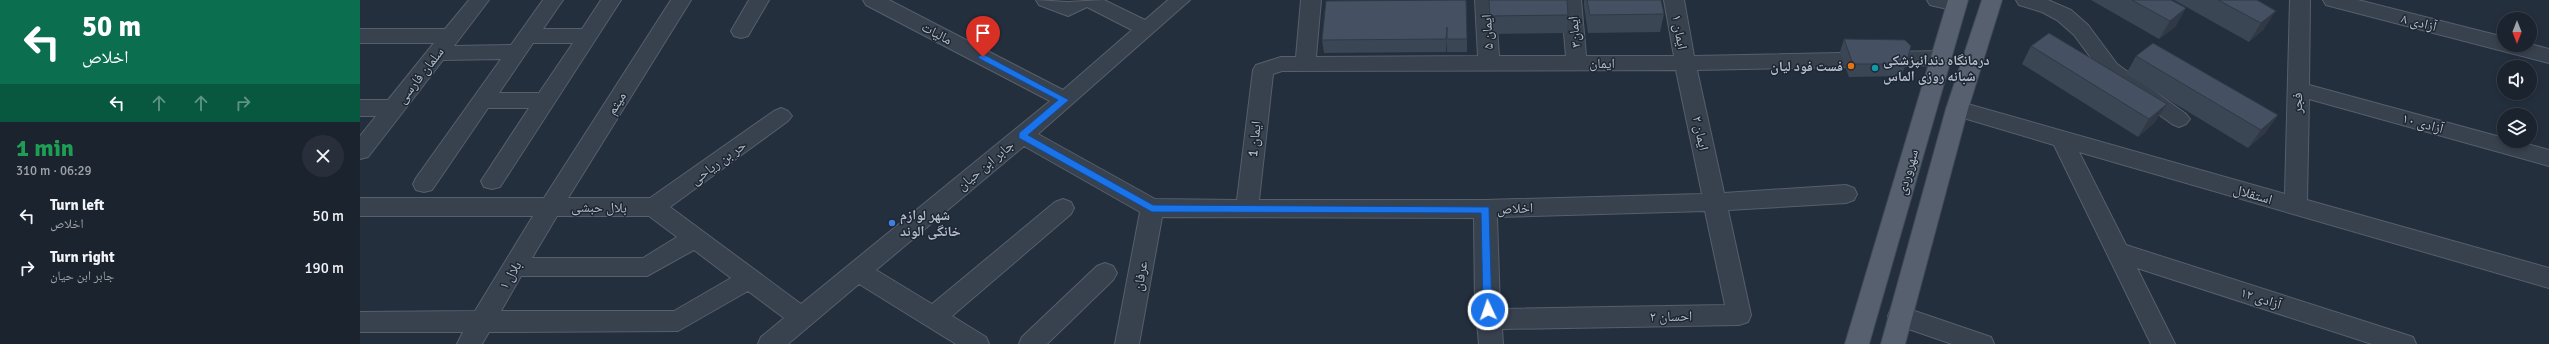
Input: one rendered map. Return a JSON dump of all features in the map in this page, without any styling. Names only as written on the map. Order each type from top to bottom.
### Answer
[{"type":"main road","points":[[1893,344],[1957,109],[1992,0]]},
{"type":"main road","name":"سهروردی","points":[[1857,344],[1941,58],[1951,2]]},
{"type":"street","name":"سلمان فارسی","points":[[360,151],[479,0]]},
{"type":"street","points":[[424,184],[554,0]]},
{"type":"street","points":[[492,181],[611,0]]},
{"type":"street","name":"میثم","points":[[551,206],[682,0]]},
{"type":"street","points":[[740,31],[759,0]]},
{"type":"street","name":"مالیات","points":[[873,0],[1065,100]]},
{"type":"street","points":[[1046,0],[1068,10],[1084,0]]},
{"type":"street","points":[[1088,0],[1146,30]]},
{"type":"street","name":"جابر ابن حیان","points":[[770,344],[1065,100],[1180,0]]},
{"type":"street","points":[[1305,64],[1311,0]]},
{"type":"street","name":"ایمان ۵","points":[[1485,0],[1489,63]]},
{"type":"street","name":"ایمان۳","points":[[1571,0],[1577,63]]},
{"type":"street","name":"ایمان ۱","points":[[1674,0],[1685,63]]},
{"type":"street","points":[[2026,0],[2049,7],[2064,15],[2081,30],[2110,69],[2179,119]]},
{"type":"street","name":"فجر","points":[[2296,206],[2300,0]]},
{"type":"street","name":"آزادی ۸","points":[[2333,0],[2497,42]]},
{"type":"street","points":[[360,36],[451,36]]},
{"type":"street","points":[[529,36],[586,36]]},
{"type":"street","points":[[437,53],[516,52]]},
{"type":"street","points":[[2534,52],[2549,56]]},
{"type":"street","name":"ایمان","points":[[1263,70],[1281,64],[1685,63],[1941,58]]},
{"type":"street","name":"ایمان ۲","points":[[1685,63],[1716,202]]},
{"type":"street","name":"ایمان 1","points":[[1247,209],[1263,70]]},
{"type":"street","name":"آزادی ۱۰","points":[[2298,89],[2549,158]]},
{"type":"street","points":[[483,101],[546,100]]},
{"type":"street","points":[[360,108],[394,108]]},
{"type":"street","name":"استقلال","points":[[1957,109],[2549,278]]},
{"type":"street","name":"حر بن ریاحی","points":[[654,207],[781,116]]},
{"type":"street","name":"اخلاص","points":[[1022,135],[1152,208],[1485,209],[1716,202],[1846,194]]},
{"type":"street","points":[[2062,139],[2163,344]]},
{"type":"street","name":"احسان ۲","points":[[1489,319],[1739,315],[1716,202]]},
{"type":"street","name":"بلال ۱","points":[[469,344],[551,206]]},
{"type":"street","name":"بلال حبشی","points":[[360,207],[654,207]]},
{"type":"street","points":[[654,207],[801,318]]},
{"type":"street","points":[[934,317],[1063,208]]},
{"type":"street","name":"عرفان","points":[[1127,344],[1152,208]]},
{"type":"street","points":[[1485,209],[1491,344]]},
{"type":"street","points":[[515,267],[647,267],[695,238]]},
{"type":"street","name":"آزادی ۱۲","points":[[2118,252],[2404,344]]},
{"type":"street","points":[[858,271],[978,344]]},
{"type":"street","points":[[1031,344],[1105,273]]},
{"type":"street","points":[[360,322],[484,320],[678,321],[749,279]]},
{"type":"street","points":[[1900,316],[1982,344]]},
{"type":"building","points":[[1466,0],[1467,39],[1447,39],[1447,27],[1446,39],[1322,40],[1326,1]]},
{"type":"building","points":[[1489,0],[1567,0],[1568,15],[1490,16]]},
{"type":"building","points":[[1587,0],[1661,0],[1664,14],[1590,15]]},
{"type":"building","points":[[2132,0],[2171,0],[2186,8],[2170,21]]},
{"type":"building","points":[[2218,0],[2257,0],[2276,11],[2261,23]]},
{"type":"building","points":[[2049,33],[2167,104],[2149,119],[2031,46]]},
{"type":"building","points":[[1844,39],[1905,40],[1911,46],[1906,64],[1853,64]]},
{"type":"building","points":[[2153,43],[2278,115],[2261,130],[2136,56]]},
{"type":"place","name":"فست فود لیان","points":[[1851,66]]},
{"type":"place","name":"درمانگاه دندان‍‍پزشکی شبانه روزی الماس","points":[[1875,68]]},
{"type":"place","name":"شهر لوازم خانگی الوند","points":[[892,223]]},
{"type":"route","points":[[983,57],[1065,100],[1022,135],[1152,208],[1485,209],[1488,310]]}]
